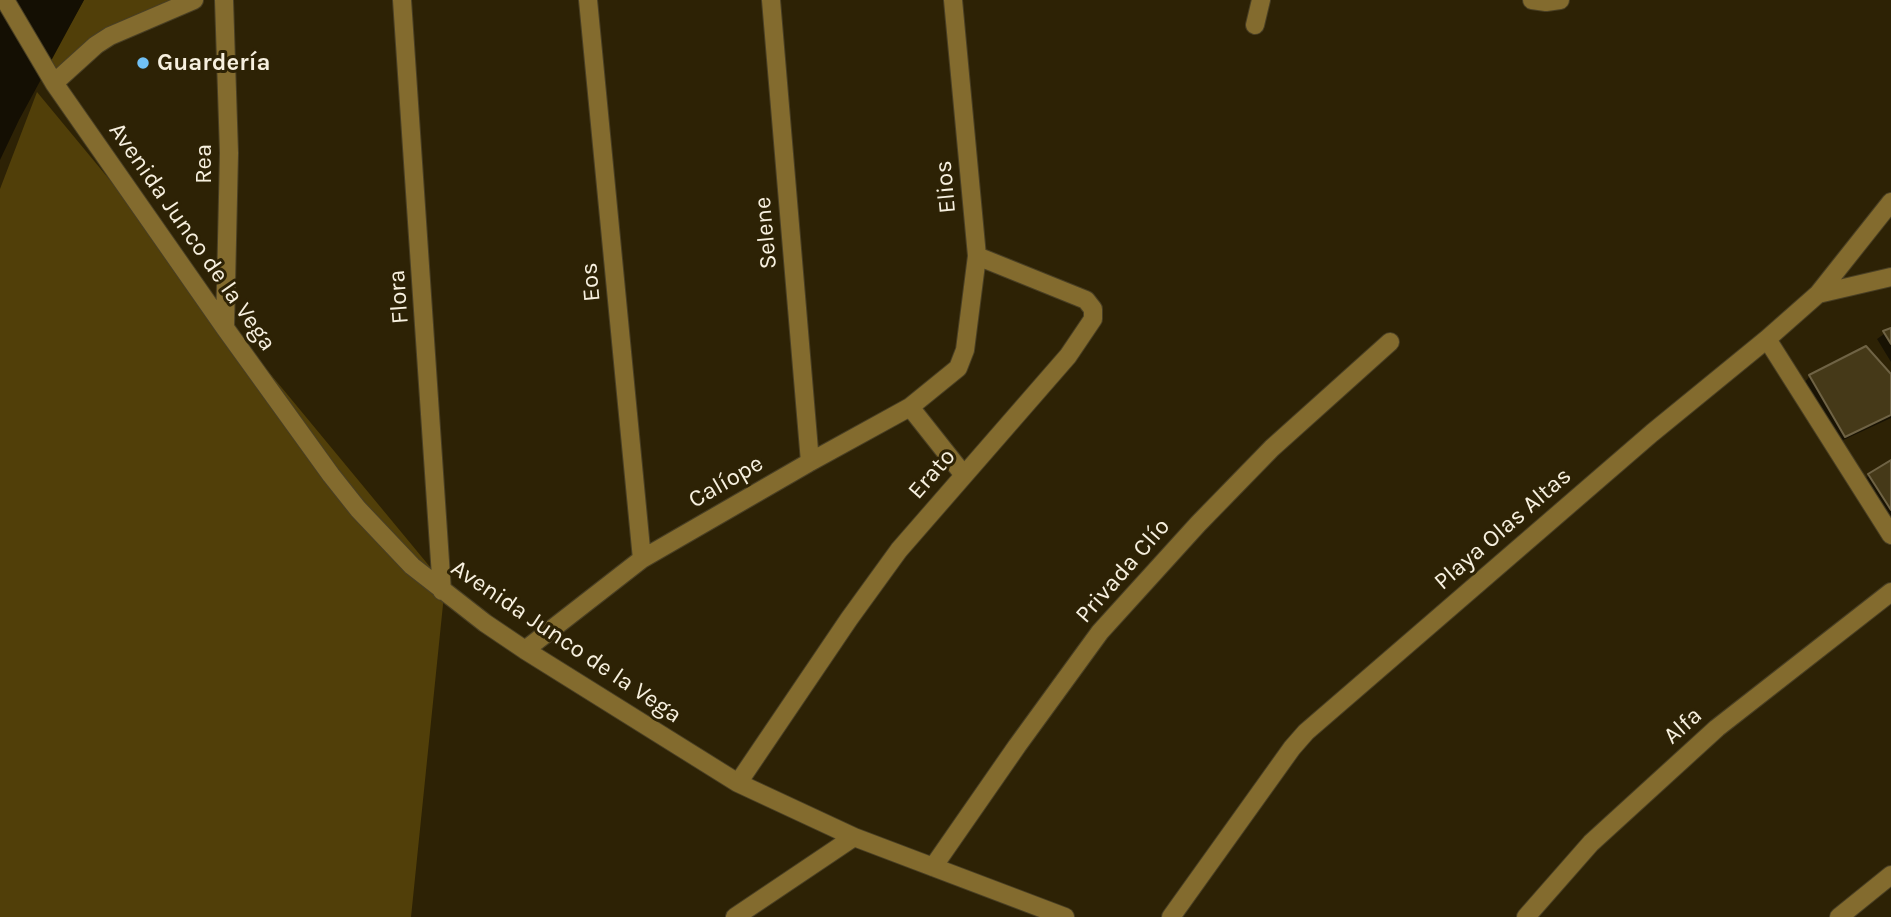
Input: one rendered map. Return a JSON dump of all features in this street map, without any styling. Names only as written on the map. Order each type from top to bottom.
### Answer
[{"type":"street","name":"Avenida Junco de la Vega","points":[[5,0],[49,76],[225,328],[358,509],[412,566],[442,591],[525,650],[738,783],[854,837],[1065,917]]},
{"type":"street","points":[[49,76],[110,36],[194,0]]},
{"type":"street","name":"Rea","points":[[224,0],[229,153],[225,328]]},
{"type":"street","name":"Flora","points":[[402,0],[442,591]]},
{"type":"street","name":"Eos","points":[[588,0],[642,559]]},
{"type":"street","name":"Selene","points":[[771,0],[810,462]]},
{"type":"street","name":"Elios","points":[[953,0],[977,256],[965,350],[958,368]]},
{"type":"street","points":[[1255,25],[1261,0]]},
{"type":"street","points":[[1532,0],[1560,0]]},
{"type":"street","name":"Playa Olas Altas","points":[[1171,917],[1306,732],[1641,442],[1818,294],[1891,202]]},
{"type":"street","name":"Erato","points":[[738,783],[899,550],[1068,356],[1093,319],[1093,309],[1086,300],[977,256]]},
{"type":"street","points":[[1818,294],[1891,277]]},
{"type":"street","points":[[1767,339],[1891,535]]},
{"type":"street","name":"Privada Clío","points":[[933,867],[1100,632],[1198,524],[1272,448],[1390,342]]},
{"type":"street","name":"Calíope","points":[[525,650],[642,559],[910,407],[958,368]]},
{"type":"street","points":[[910,407],[963,474]]},
{"type":"street","name":"Alfa","points":[[1526,917],[1591,843],[1717,728],[1891,592]]},
{"type":"street","points":[[735,917],[854,837]]},
{"type":"street","points":[[1839,917],[1891,875]]},
{"type":"shaded area","points":[[0,0],[84,0],[0,160]]},
{"type":"shaded area","points":[[84,0],[194,0],[128,27],[54,83],[45,69]]},
{"type":"shaded area","points":[[37,92],[445,585],[411,917],[0,917],[0,189]]},
{"type":"building","points":[[1891,328],[1891,344],[1883,331]]},
{"type":"building","points":[[1866,346],[1891,374],[1891,415],[1845,437],[1809,375]]},
{"type":"building","points":[[1891,460],[1891,510],[1868,474]]},
{"type":"place","name":"Guardería","points":[[143,63]]}]
